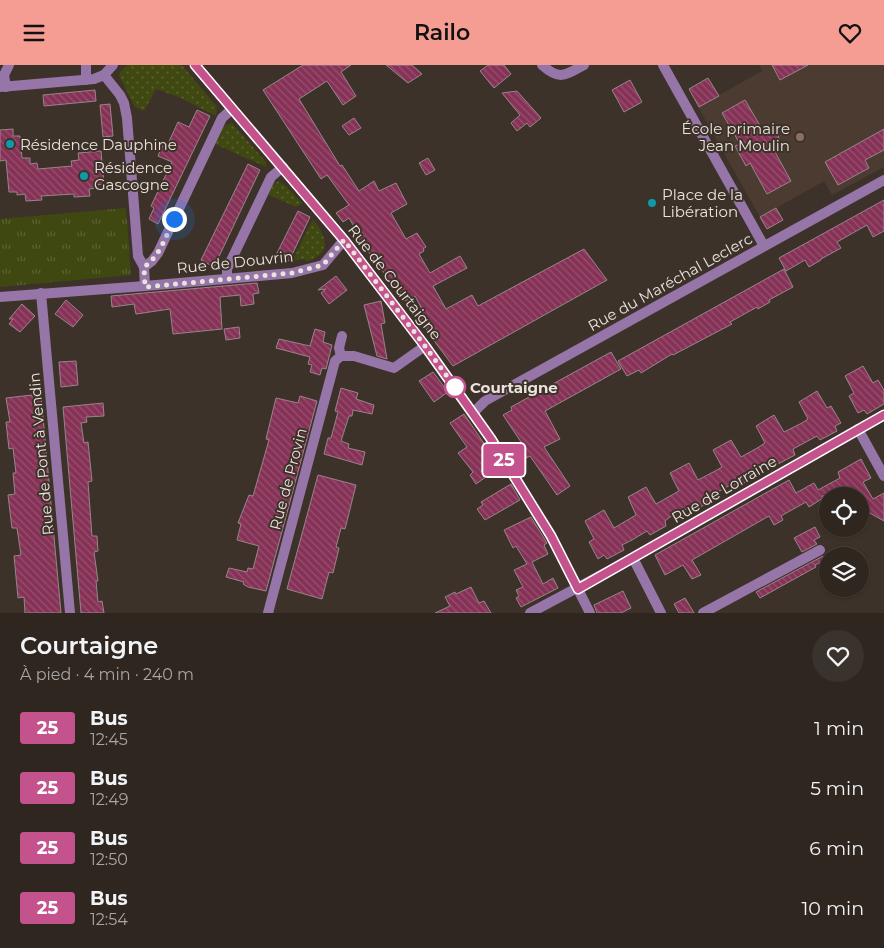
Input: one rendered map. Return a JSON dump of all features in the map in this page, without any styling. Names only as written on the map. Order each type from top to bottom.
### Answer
[{"type":"street","points":[[9,65],[4,75],[3,87],[86,80],[104,75],[113,65]]},
{"type":"street","points":[[86,65],[86,80]]},
{"type":"street","name":"Rue de Courtaigne","points":[[195,65],[344,240],[425,346],[473,413],[551,536],[590,613]]},
{"type":"street","points":[[542,65],[552,74],[564,75],[584,65]]},
{"type":"street","points":[[663,65],[764,246]]},
{"type":"street","points":[[104,75],[120,95],[127,118],[138,256],[144,267],[145,287]]},
{"type":"street","points":[[144,267],[158,253],[222,118],[232,109]]},
{"type":"street","points":[[227,278],[227,269],[271,177],[283,167]]},
{"type":"street","name":"Rue du Maréchal Leclerc","points":[[473,413],[485,401],[884,180]]},
{"type":"street","name":"Rue de Douvrin","points":[[0,297],[145,287],[292,273],[323,265],[344,240]]},
{"type":"street","name":"Rue de Pont à Vendin","points":[[41,293],[70,613]]},
{"type":"street","name":"Rue de Provin","points":[[268,613],[336,361],[342,356],[339,349],[342,336]]},
{"type":"street","points":[[342,356],[354,357],[394,368],[425,346]]},
{"type":"street","name":"Rue de Lorraine","points":[[530,613],[578,589],[884,415]]},
{"type":"street","points":[[858,429],[884,477]]},
{"type":"street","points":[[703,613],[819,551]]},
{"type":"street","points":[[633,558],[661,613]]},
{"type":"shaded area","name":"École primaire Jean Moulin","points":[[759,65],[884,65],[884,167],[832,195],[824,181],[760,217],[698,107],[762,71]]},
{"type":"green space","points":[[127,65],[182,65],[217,107],[216,116],[179,97],[156,89],[144,111],[135,107],[119,76],[120,72]]},
{"type":"green space","points":[[232,123],[266,162],[266,167],[215,144],[223,128]]},
{"type":"green space","points":[[278,181],[285,185],[302,203],[296,207],[267,194]]},
{"type":"green space","points":[[126,208],[131,275],[0,287],[0,219]]},
{"type":"green space","points":[[313,219],[324,237],[324,248],[321,253],[308,261],[303,259],[292,261]]},
{"type":"building","points":[[303,65],[351,65],[341,72],[356,96],[343,105],[327,81],[299,99],[340,166],[342,165],[359,191],[374,181],[379,191],[396,183],[407,204],[391,213],[406,239],[417,233],[426,247],[419,254],[430,273],[460,256],[467,268],[433,286],[446,309],[472,295],[478,306],[584,249],[607,280],[453,366],[429,334],[419,316],[424,313],[415,296],[405,301],[358,238],[360,237],[349,218],[343,222],[336,213],[349,205],[327,175],[321,179],[263,90]]},
{"type":"building","points":[[386,65],[412,65],[422,74],[408,83]]},
{"type":"building","points":[[488,65],[504,65],[511,74],[494,88],[480,71]]},
{"type":"building","points":[[772,65],[808,65],[780,80]]},
{"type":"building","points":[[708,78],[719,96],[699,107],[689,89]]},
{"type":"building","points":[[630,80],[642,102],[624,112],[612,90]]},
{"type":"building","points":[[95,90],[96,101],[44,106],[43,95]]},
{"type":"building","points":[[517,91],[541,118],[530,127],[527,123],[517,131],[511,123],[520,115],[502,93]]},
{"type":"building","points":[[745,100],[762,129],[772,129],[778,134],[780,143],[775,152],[791,181],[767,194],[750,163],[746,166],[735,146],[740,144],[722,113]]},
{"type":"building","points":[[110,104],[113,136],[103,137],[100,105]]},
{"type":"building","points":[[197,110],[210,116],[158,224],[149,219],[154,208],[151,206],[172,162],[158,156],[162,146],[166,148],[178,122],[189,127]]},
{"type":"building","points":[[354,118],[361,128],[349,135],[342,126]]},
{"type":"building","points":[[13,129],[13,136],[20,136],[22,158],[30,158],[30,164],[37,163],[38,169],[72,166],[71,161],[79,160],[78,153],[101,151],[104,184],[96,185],[97,188],[89,189],[90,196],[74,197],[74,194],[41,196],[42,200],[26,201],[25,194],[17,195],[17,192],[9,192],[6,160],[0,161],[0,130]]},
{"type":"building","points":[[884,129],[884,150],[865,160],[869,168],[838,185],[825,162]]},
{"type":"building","points":[[428,158],[435,170],[426,175],[419,163]]},
{"type":"building","points":[[248,164],[260,170],[214,267],[201,260]]},
{"type":"building","points":[[884,200],[884,231],[873,237],[867,225],[837,242],[841,248],[809,267],[805,260],[786,271],[779,258]]},
{"type":"building","points":[[776,208],[783,220],[767,229],[760,217]]},
{"type":"building","points":[[298,211],[310,217],[289,261],[276,255]]},
{"type":"building","points":[[784,269],[793,287],[769,300],[770,302],[758,309],[757,307],[730,322],[732,324],[672,354],[641,373],[639,370],[627,376],[618,361]]},
{"type":"building","points":[[336,276],[347,290],[329,304],[321,293],[326,289],[318,290]]},
{"type":"building","points":[[257,283],[259,293],[253,294],[254,304],[241,306],[240,295],[220,297],[222,329],[173,334],[170,309],[136,314],[134,304],[112,307],[111,296]]},
{"type":"building","points":[[66,300],[83,315],[73,327],[55,314]]},
{"type":"building","points":[[381,301],[385,323],[381,324],[387,359],[377,356],[364,305]]},
{"type":"building","points":[[22,304],[35,316],[20,332],[9,324],[13,319],[9,319]]},
{"type":"building","points":[[239,327],[240,338],[226,340],[224,329]]},
{"type":"building","points":[[315,329],[325,332],[323,342],[332,345],[326,369],[322,368],[320,375],[310,372],[312,365],[308,364],[310,357],[276,348],[279,339],[310,346]]},
{"type":"building","points":[[611,352],[621,369],[545,411],[560,439],[544,447],[570,486],[557,495],[530,456],[526,458],[519,448],[523,445],[503,415],[512,410],[511,407]]},
{"type":"building","points":[[76,361],[78,385],[61,387],[59,362]]},
{"type":"building","points":[[863,366],[873,383],[878,380],[884,390],[884,404],[867,414],[864,410],[858,413],[849,396],[854,393],[845,376]]},
{"type":"building","points":[[433,372],[448,392],[434,402],[419,381]]},
{"type":"building","points":[[341,388],[358,393],[356,399],[374,405],[372,414],[353,410],[352,416],[349,416],[341,441],[349,444],[348,448],[365,452],[362,465],[324,454],[328,438],[331,438],[338,412],[335,411]]},
{"type":"building","points":[[817,391],[827,408],[831,406],[841,423],[835,426],[837,431],[820,440],[817,436],[793,449],[795,455],[778,464],[774,460],[751,473],[752,478],[735,488],[732,484],[707,498],[709,502],[692,512],[689,508],[670,517],[665,521],[666,526],[650,535],[647,531],[622,545],[624,550],[607,559],[604,555],[598,559],[589,542],[594,539],[585,521],[604,510],[614,528],[636,515],[628,497],[646,487],[656,504],[679,491],[670,473],[689,463],[698,480],[717,470],[722,467],[713,450],[731,440],[741,457],[759,447],[765,443],[756,426],[774,415],[784,432],[802,423],[808,419],[799,402]]},
{"type":"building","points":[[41,395],[61,613],[25,613],[24,597],[18,598],[14,556],[21,555],[17,528],[12,528],[8,495],[15,494],[13,473],[16,473],[13,448],[9,449],[6,422],[10,422],[6,398]]},
{"type":"building","points":[[300,396],[317,401],[266,591],[248,587],[243,584],[244,582],[226,577],[229,568],[247,572],[248,568],[253,569],[259,546],[237,540],[241,524],[238,523],[249,495],[253,496],[269,440],[266,439],[276,398],[298,403]]},
{"type":"building","points":[[103,403],[104,416],[86,417],[87,422],[81,423],[84,443],[88,442],[92,481],[88,482],[92,536],[97,536],[98,551],[94,552],[98,581],[96,581],[98,602],[102,601],[104,613],[81,613],[63,407]]},
{"type":"building","points":[[464,414],[500,467],[476,484],[470,475],[473,472],[458,453],[467,447],[450,423]]},
{"type":"building","points":[[861,459],[871,478],[863,482],[866,487],[824,487],[840,478],[838,472]]},
{"type":"building","points":[[318,475],[356,485],[345,529],[341,528],[336,547],[339,548],[333,573],[329,572],[322,599],[287,589]]},
{"type":"building","points":[[789,480],[796,493],[814,483],[818,490],[819,501],[809,507],[806,502],[781,516],[783,520],[774,525],[769,516],[692,560],[701,575],[692,579],[683,565],[665,575],[655,555]]},
{"type":"building","points":[[511,484],[520,500],[485,520],[477,509],[483,505],[481,502]]},
{"type":"building","points":[[869,492],[873,499],[884,493],[884,521],[869,513]]},
{"type":"building","points":[[531,517],[547,543],[544,545],[548,554],[532,562],[543,584],[553,578],[558,588],[521,607],[516,598],[519,596],[516,590],[523,587],[514,570],[527,564],[516,546],[513,548],[504,530]]},
{"type":"building","points":[[815,527],[820,537],[814,540],[817,544],[802,552],[794,538]]},
{"type":"building","points":[[819,558],[819,563],[815,565],[816,567],[760,598],[756,592]]},
{"type":"building","points":[[471,587],[479,603],[484,601],[491,613],[435,613],[450,606],[445,597]]},
{"type":"building","points":[[623,591],[631,608],[621,613],[597,613],[594,605]]},
{"type":"building","points":[[685,598],[694,613],[679,613],[674,604]]},
{"type":"bus line","name":"25","points":[[195,65],[344,240],[425,346],[491,439],[551,536],[578,589],[884,415]]},
{"type":"place","name":"École primaire Jean Moulin","points":[[800,137]]},
{"type":"place","name":"Résidence Dauphine","points":[[10,144]]},
{"type":"place","name":"Résidence Gascogne","points":[[84,176]]},
{"type":"place","name":"Place de la Libération","points":[[652,203]]},
{"type":"place","name":"Courtaigne","points":[[455,387]]},
{"type":"route","points":[[174,219],[158,253],[144,267],[145,287],[292,273],[318,267],[323,265],[344,240],[457,390],[455,387]]}]
